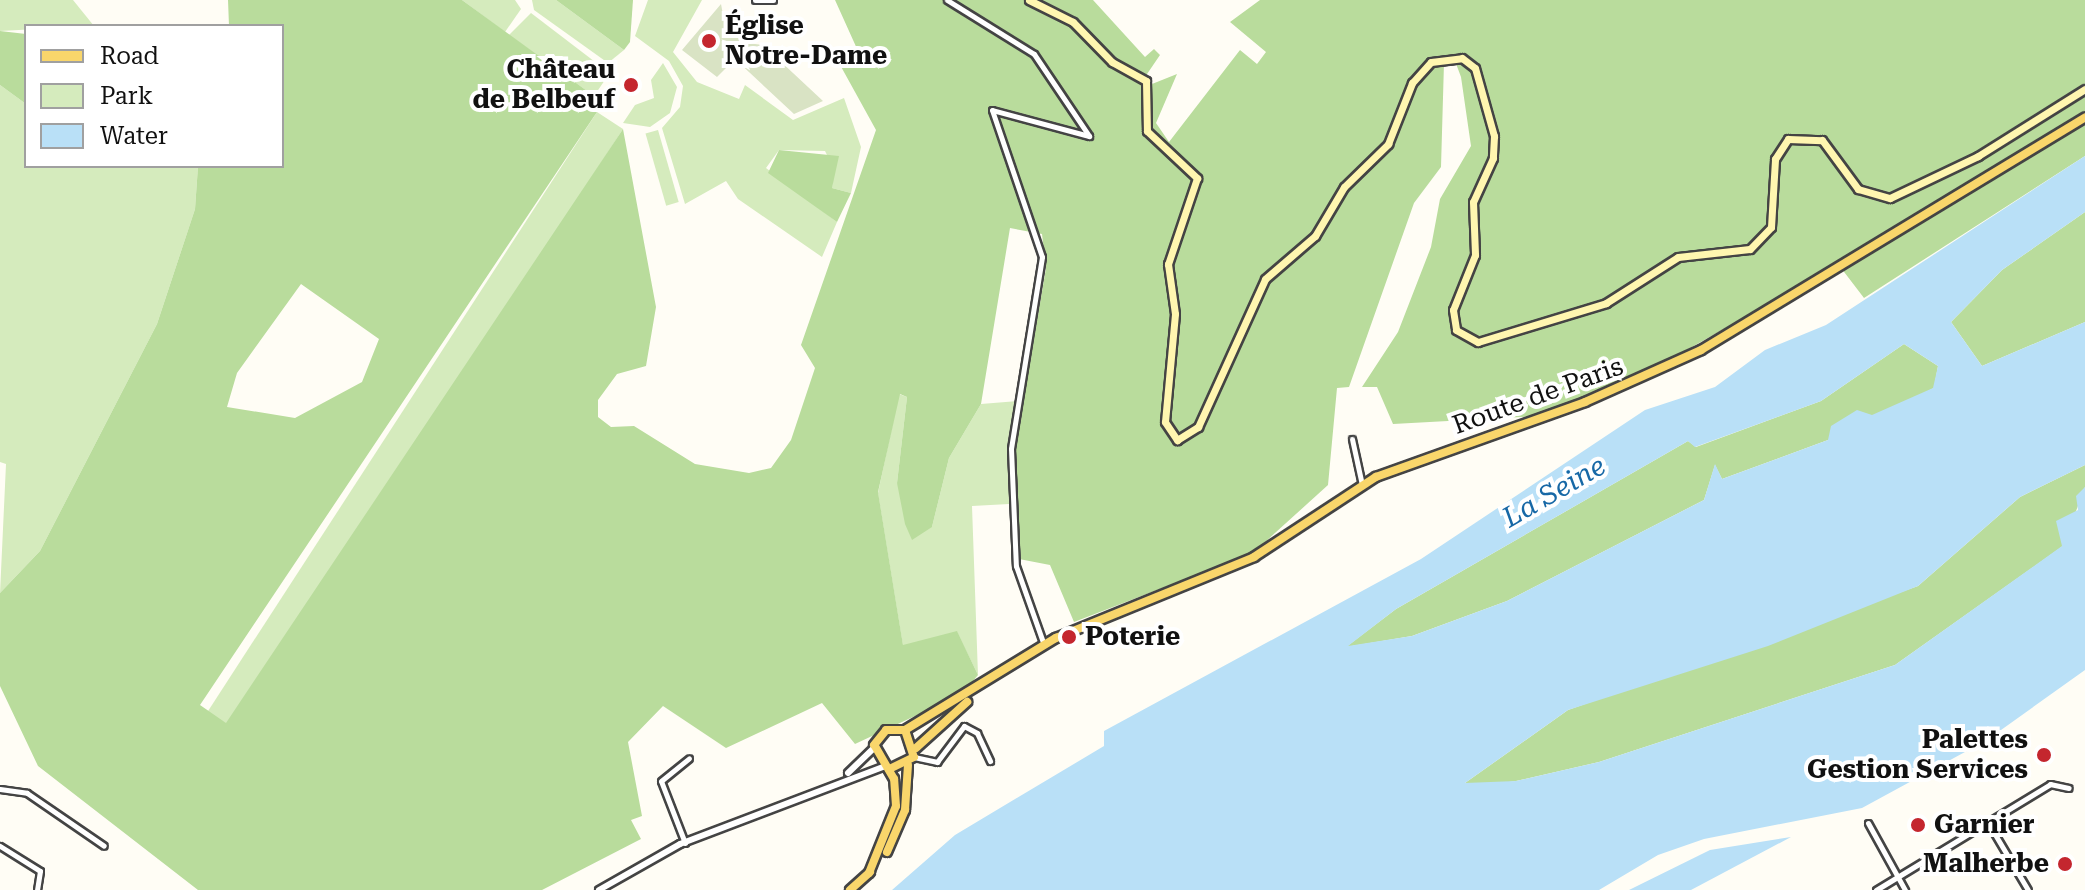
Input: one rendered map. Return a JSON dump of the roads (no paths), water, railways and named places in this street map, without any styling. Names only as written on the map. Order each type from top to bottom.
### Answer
[{"type":"main road","points":[[1029,0],[1073,22],[1112,62],[1146,81],[1147,131],[1190,166],[1198,186],[1168,264],[1175,314],[1165,422],[1181,440],[1198,427],[1265,279],[1315,236],[1344,187],[1388,144],[1412,83],[1431,62],[1462,58],[1475,68],[1494,136],[1493,158],[1473,202],[1475,255],[1453,310],[1456,330],[1478,342],[1606,303],[1678,257],[1750,249],[1771,227],[1775,159],[1788,139],[1822,140],[1858,189],[1890,198],[1978,156],[2085,89]]},
{"type":"main road","name":"Route de Paris","points":[[992,681],[1044,645],[1246,561],[1362,485],[1692,355],[2085,117]]},
{"type":"main road","points":[[869,873],[893,825],[896,787],[874,748],[886,730],[905,730],[992,681]]},
{"type":"main road","points":[[886,768],[913,757],[992,681]]},
{"type":"main road","points":[[850,890],[869,873],[898,832],[913,757],[905,730]]},
{"type":"street","points":[[755,0],[773,0]]},
{"type":"street","points":[[947,0],[1034,54],[1089,136],[992,110],[1042,257],[1011,449],[1014,553],[1044,645]]},
{"type":"street","points":[[1352,439],[1362,485]]},
{"type":"street","points":[[913,757],[937,762],[964,726],[977,733],[990,761]]},
{"type":"street","points":[[837,779],[874,748]]},
{"type":"street","points":[[685,843],[661,777],[689,758]]},
{"type":"street","points":[[599,890],[685,843],[752,814],[837,779],[886,768]]},
{"type":"street","points":[[1876,890],[1896,875],[2050,784],[2069,788]]},
{"type":"street","points":[[0,789],[27,793],[104,846]]},
{"type":"street","points":[[1987,821],[2028,890]]},
{"type":"street","points":[[1868,823],[1905,890]]},
{"type":"street","points":[[0,846],[40,871],[37,890]]},
{"type":"water","name":"La Seine","points":[[2085,156],[2085,212],[2002,270],[1951,322],[1982,366],[2085,322],[2085,465],[2020,497],[1918,586],[1768,646],[1568,710],[1465,783],[1516,781],[1599,762],[1895,665],[2062,546],[2056,521],[2078,510],[2076,496],[2085,487],[2085,670],[1987,740],[1862,808],[1704,839],[1658,855],[1599,890],[892,890],[955,835],[1104,746],[1104,731],[1421,559],[1645,410],[1715,387],[1765,350],[1826,325]],"holes":[[[1904,344],[1938,366],[1933,388],[1872,415],[1857,410],[1831,426],[1828,440],[1722,479],[1715,464],[1704,500],[1507,601],[1412,636],[1348,646],[1396,609],[1688,441],[1695,447],[1821,401]]]},
{"type":"water","points":[[1791,837],[1691,890],[1629,890],[1710,850]]},
{"type":"place","name":"Église Notre-Dame","points":[[709,41]]},
{"type":"place","name":"Château de Belbeuf","points":[[631,85]]},
{"type":"place","name":"Poterie","points":[[1069,637]]},
{"type":"place","name":"Palettes Gestion Services","points":[[2044,755]]},
{"type":"place","name":"Garnier","points":[[1918,825]]},
{"type":"place","name":"Malherbe","points":[[2065,864]]}]
